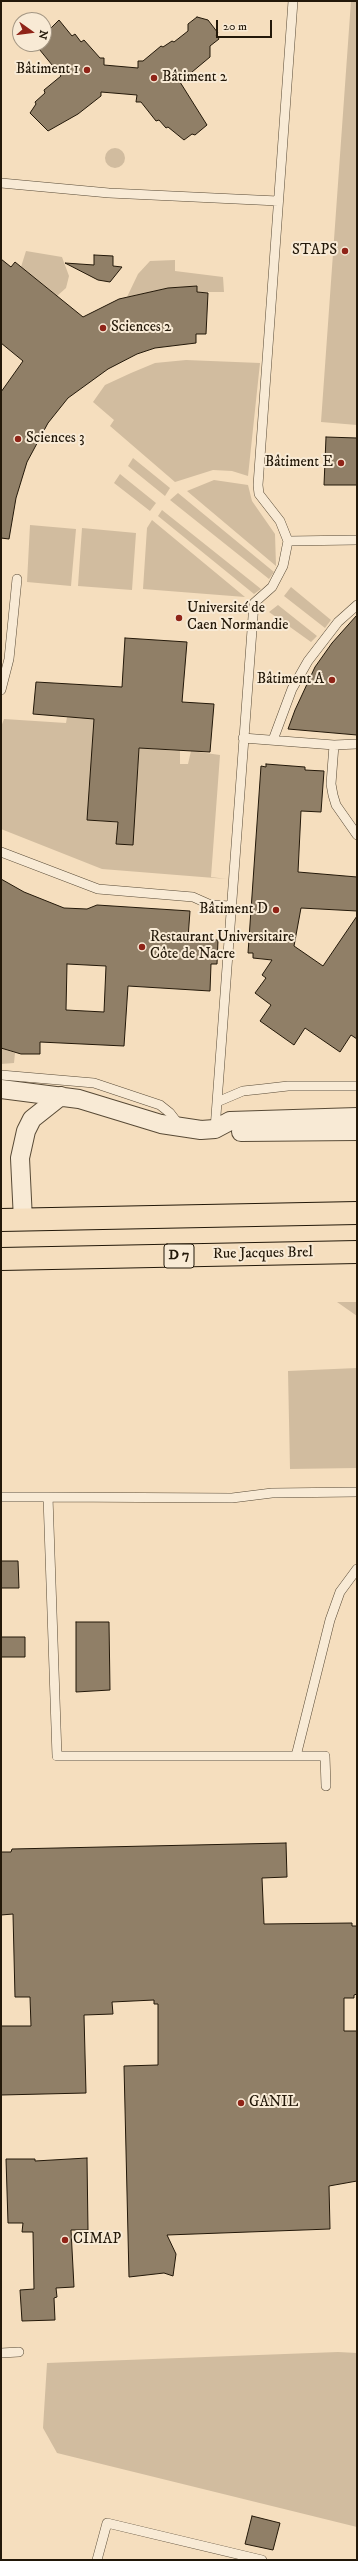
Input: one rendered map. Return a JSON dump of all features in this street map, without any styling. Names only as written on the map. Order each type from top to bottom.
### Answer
[{"type":"main road","points":[[1,1220],[357,1213]]},
{"type":"main road","points":[[1,1235],[13,1229],[23,1220]]},
{"type":"main road","name":"Rue Jacques Brel","points":[[1,1259],[357,1252]]},
{"type":"street","points":[[1,1089],[61,1096],[99,1103],[161,1124],[182,1128],[214,1129],[230,1121],[357,1118]]},
{"type":"street","points":[[23,1220],[20,1158],[26,1131],[32,1119],[61,1096]]},
{"type":"street","points":[[230,1121],[242,1133],[357,1131]]},
{"type":"lane","points":[[214,1129],[254,604],[272,587],[283,566],[288,541],[280,521],[259,494],[258,484],[293,1]]},
{"type":"lane","points":[[1,183],[109,193],[278,201]]},
{"type":"lane","points":[[288,541],[357,540]]},
{"type":"lane","points":[[1,690],[9,659],[17,579]]},
{"type":"lane","points":[[272,740],[292,689],[308,661],[338,622],[357,606]]},
{"type":"lane","points":[[243,738],[334,745],[357,744]]},
{"type":"lane","points":[[334,745],[331,784],[333,795],[336,804],[357,835]]},
{"type":"lane","points":[[1,852],[98,889],[193,898],[211,905],[231,906]]},
{"type":"lane","points":[[1,1075],[76,1080],[110,1087],[160,1105],[170,1113],[182,1128]]},
{"type":"lane","points":[[217,1102],[243,1091],[262,1088],[288,1086],[357,1086]]},
{"type":"lane","points":[[1,1498],[232,1498],[272,1493],[357,1492]]},
{"type":"lane","points":[[48,1497],[57,1756],[325,1756],[326,1786]]},
{"type":"lane","points":[[296,1756],[330,1620],[340,1592],[357,1569]]},
{"type":"lane","points":[[1,2353],[19,2352]]},
{"type":"lane","points":[[98,2560],[107,2523],[262,2560]]},
{"type":"shaded area","name":"STAPS","points":[[351,1],[357,1],[357,425],[321,422]]},
{"type":"shaded area","points":[[115,148],[122,151],[125,158],[122,165],[115,168],[108,165],[105,158],[108,151]]},
{"type":"shaded area","points":[[26,251],[62,257],[69,276],[66,288],[57,296],[21,267]]},
{"type":"shaded area","points":[[175,260],[175,271],[223,277],[224,292],[197,292],[196,286],[168,288],[127,297],[138,274],[150,261]]},
{"type":"shaded area","points":[[186,360],[260,363],[248,476],[232,471],[213,470],[175,482],[110,426],[114,420],[93,402],[105,385],[131,373],[155,363]]},
{"type":"shaded area","points":[[133,458],[170,488],[165,496],[128,466]]},
{"type":"shaded area","points":[[120,474],[156,503],[150,511],[114,483]]},
{"type":"shaded area","points":[[214,480],[248,485],[252,501],[275,534],[276,566],[187,491]]},
{"type":"shaded area","points":[[178,493],[274,572],[269,579],[170,500]]},
{"type":"shaded area","points":[[162,510],[261,589],[254,594],[158,516]]},
{"type":"shaded area","points":[[152,520],[245,597],[143,589],[147,528]]},
{"type":"shaded area","points":[[30,525],[76,529],[71,586],[27,582]]},
{"type":"shaded area","points":[[82,528],[136,533],[132,590],[78,586]]},
{"type":"shaded area","points":[[291,587],[331,620],[325,628],[284,596]]},
{"type":"shaded area","points":[[278,605],[317,636],[311,642],[269,612]]},
{"type":"shaded area","points":[[67,717],[104,719],[88,820],[134,824],[139,748],[180,751],[180,764],[188,764],[191,751],[220,755],[211,877],[227,879],[102,869],[1,829],[1,727],[4,719],[66,723]]},
{"type":"shaded area","points":[[1,1048],[15,1053],[14,1063],[1,1064]]},
{"type":"shaded area","points":[[337,1302],[357,1302],[357,1316]]},
{"type":"shaded area","points":[[357,1368],[357,1468],[290,1469],[288,1371]]},
{"type":"shaded area","points":[[338,2352],[357,2353],[357,2527],[57,2453],[43,2428],[47,2363]]},
{"type":"building","points":[[197,17],[208,20],[218,33],[216,35],[219,39],[210,46],[210,57],[180,82],[207,125],[195,135],[192,134],[184,140],[168,127],[166,128],[159,120],[156,121],[141,102],[136,102],[137,95],[101,92],[101,96],[78,114],[48,131],[30,113],[36,104],[35,102],[45,93],[44,90],[61,76],[42,52],[52,52],[52,27],[59,20],[72,36],[75,34],[81,42],[84,40],[100,58],[104,58],[104,65],[138,68],[138,61],[143,61],[161,46],[163,47],[172,41],[174,42],[188,31],[188,24]]},
{"type":"building","points":[[94,255],[113,256],[113,266],[122,267],[110,282],[98,280],[65,263],[94,265]]},
{"type":"building","name":"Sciences 2","points":[[1,259],[11,267],[15,262],[83,317],[119,299],[168,288],[197,286],[197,292],[208,293],[206,334],[196,334],[196,343],[155,348],[137,354],[108,369],[68,398],[48,423],[27,462],[16,498],[9,539],[1,538],[1,392],[23,361],[1,343]]},
{"type":"building","name":"Bâtiment E","points":[[326,437],[357,438],[357,485],[324,485]]},
{"type":"building","name":"Bâtiment A","points":[[357,615],[357,735],[288,729],[315,667],[332,643]]},
{"type":"building","points":[[125,638],[187,642],[182,702],[214,704],[210,752],[139,748],[133,845],[116,844],[118,822],[87,820],[94,719],[33,714],[36,682],[122,687]]},
{"type":"building","name":"Bâtiment D","points":[[266,764],[305,767],[305,770],[324,771],[321,812],[301,811],[298,872],[357,877],[357,911],[301,908],[294,946],[323,966],[357,916],[357,1039],[351,1035],[340,1052],[305,1028],[294,1045],[260,1021],[271,1005],[255,993],[266,978],[262,975],[272,960],[253,958],[253,953],[248,953],[261,766],[266,767]]},
{"type":"building","points":[[1,879],[24,892],[64,908],[87,909],[97,905],[190,911],[188,938],[218,940],[217,964],[211,964],[210,991],[128,986],[124,1046],[40,1042],[40,1054],[21,1054],[1,1048]],"holes":[[[67,964],[106,966],[104,1012],[66,1010]]]},
{"type":"building","points":[[1,1561],[18,1561],[19,1588],[1,1588]]},
{"type":"building","points":[[76,1622],[109,1622],[110,1690],[76,1692]]},
{"type":"building","points":[[1,1637],[25,1637],[25,1657],[1,1657]]},
{"type":"building","name":"GANIL","points":[[286,1843],[287,1877],[262,1878],[264,1924],[352,1923],[352,1926],[357,1926],[357,1994],[354,1995],[354,1998],[344,1998],[344,2031],[357,2031],[357,2181],[329,2186],[330,2229],[167,2235],[176,2254],[173,2276],[164,2273],[129,2277],[124,2066],[158,2065],[158,2004],[154,2004],[154,2000],[112,2002],[113,2014],[84,2015],[86,2093],[1,2095],[1,2026],[31,2026],[30,1997],[15,1997],[13,1914],[1,1915],[1,1852],[11,1852],[12,1849]]},
{"type":"building","name":"CIMAP","points":[[87,2158],[88,2230],[71,2230],[74,2287],[56,2288],[57,2297],[54,2298],[55,2320],[22,2321],[20,2290],[34,2289],[33,2232],[22,2232],[23,2223],[8,2223],[6,2159],[35,2159],[35,2161]]},
{"type":"building","points":[[252,2516],[280,2523],[273,2550],[245,2544]]},
{"type":"place","name":"Bâtiment 1","points":[[87,70]]},
{"type":"place","name":"Bâtiment 2","points":[[154,78]]},
{"type":"place","name":"STAPS","points":[[345,251]]},
{"type":"place","name":"Sciences 2","points":[[103,328]]},
{"type":"place","name":"Sciences 3","points":[[18,439]]},
{"type":"place","name":"Bâtiment E","points":[[341,463]]},
{"type":"place","name":"Université de Caen Normandie","points":[[179,618]]},
{"type":"place","name":"Bâtiment A","points":[[332,680]]},
{"type":"place","name":"Bâtiment D","points":[[276,910]]},
{"type":"place","name":"Restaurant Universitaire Côte de Nacre","points":[[142,947]]},
{"type":"place","name":"GANIL","points":[[241,2103]]},
{"type":"place","name":"CIMAP","points":[[65,2240]]}]
